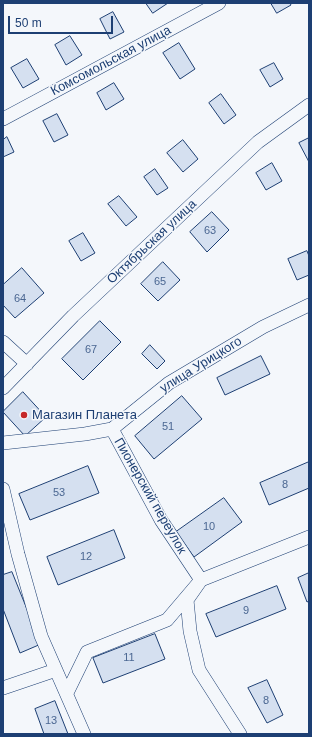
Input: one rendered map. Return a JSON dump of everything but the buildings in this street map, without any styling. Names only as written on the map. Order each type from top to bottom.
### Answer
[{"type":"street","name":"Комсомольская улица","points":[[3,119],[219,3]]},
{"type":"street","name":"Октябрьская улица","points":[[3,388],[73,316],[258,142],[309,105]]},
{"type":"street","name":"улица Урицкого","points":[[3,443],[85,434],[112,429],[169,383],[263,328],[309,305]]},
{"type":"street","points":[[3,342],[27,364]]},
{"type":"street","name":"Пионерский переулок","points":[[112,429],[161,520],[201,580]]},
{"type":"street","points":[[3,489],[18,554],[41,636],[84,734]]},
{"type":"street","points":[[67,693],[87,652],[167,620],[201,580],[309,537]]},
{"type":"street","points":[[201,580],[187,600],[190,631],[199,670],[240,734]]},
{"type":"street","points":[[3,688],[56,670]]},
{"type":"place","name":"Магазин Планета","points":[[24,415]]}]
